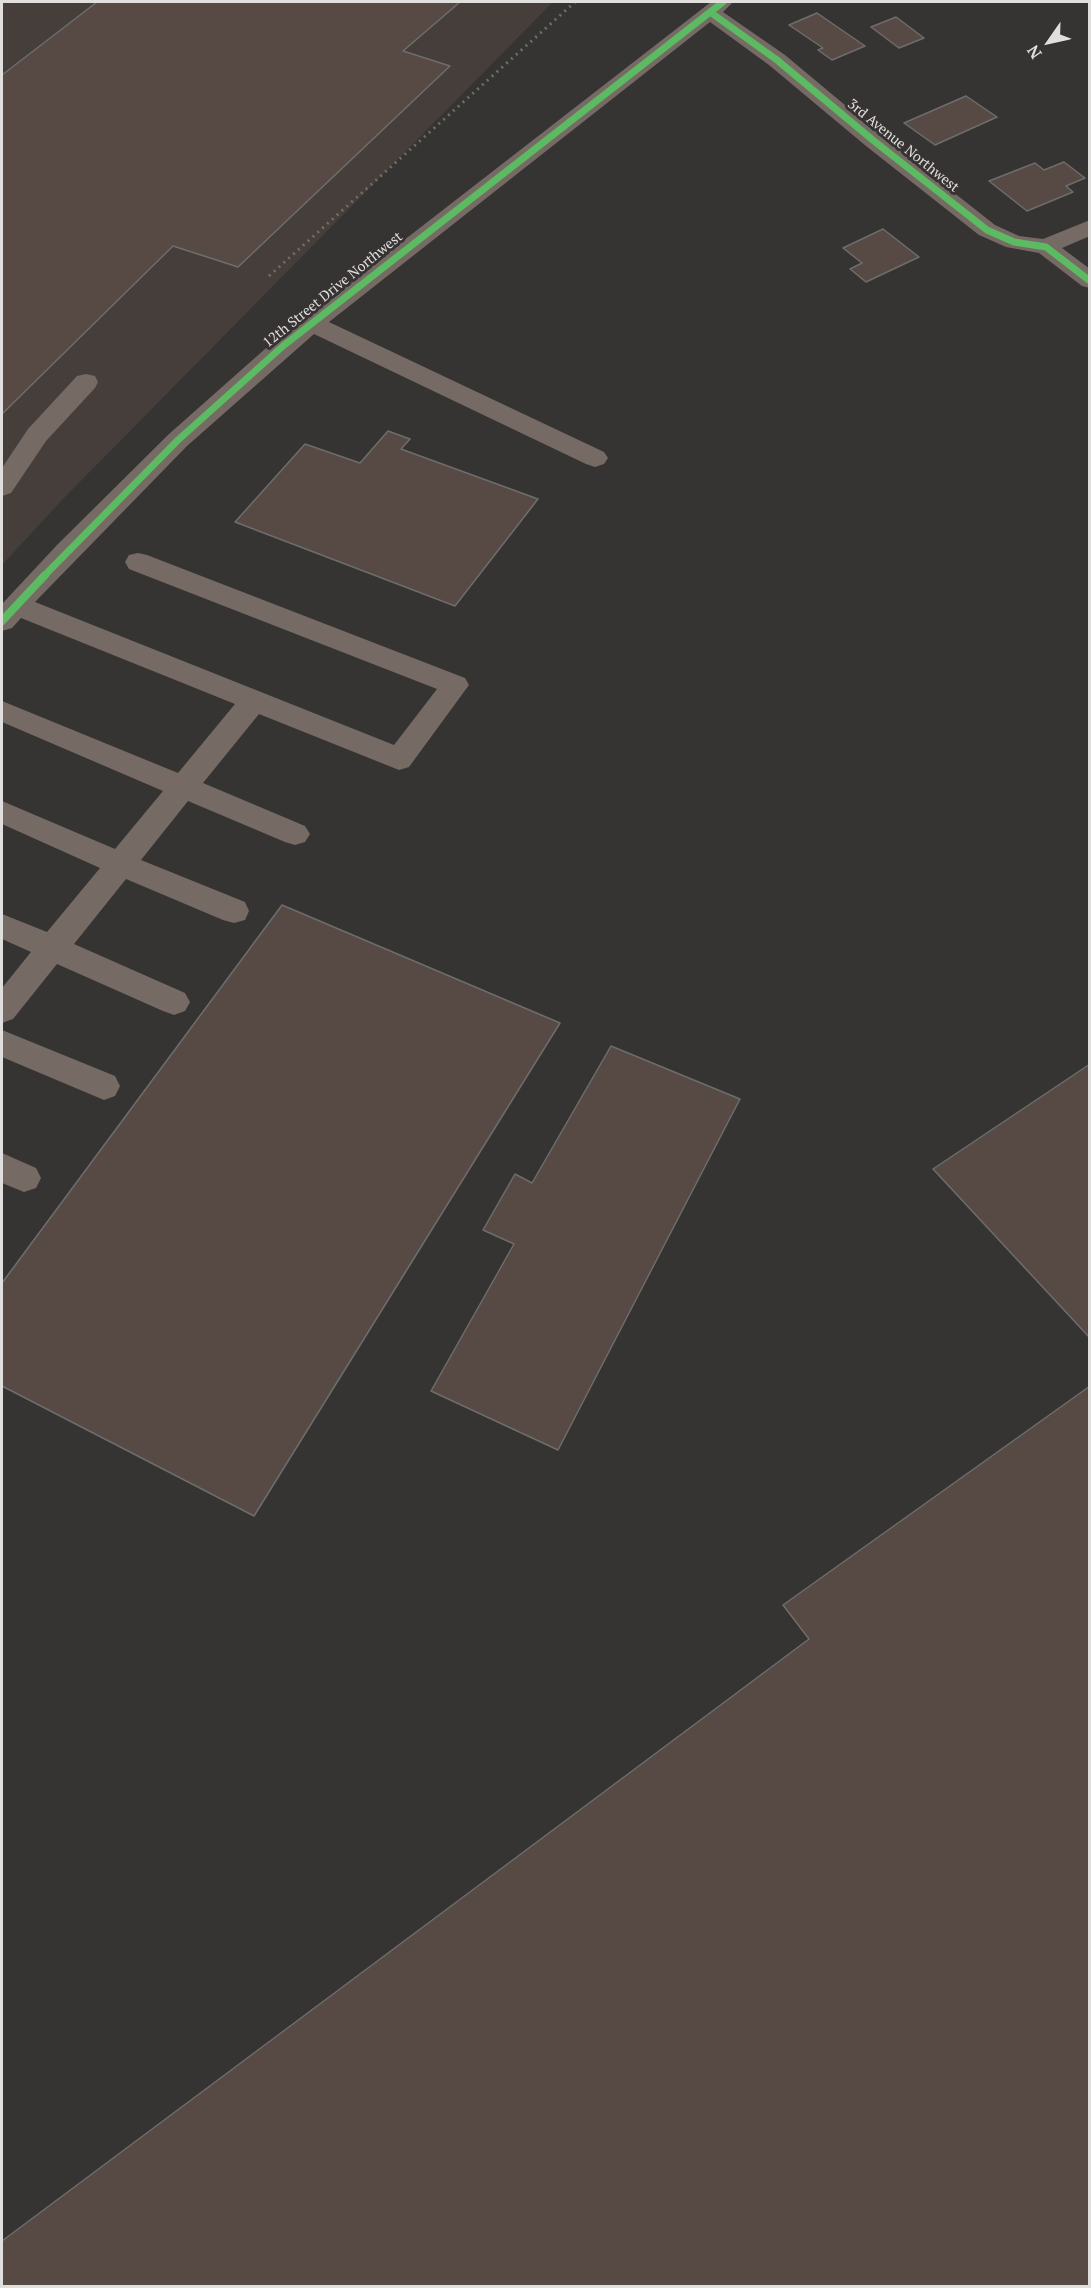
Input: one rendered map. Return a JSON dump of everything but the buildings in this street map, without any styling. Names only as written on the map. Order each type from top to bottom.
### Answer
[{"type":"street","name":"3rd Avenue Northwest","points":[[716,7],[874,141],[987,230],[1014,242],[1046,247],[1089,281]]},
{"type":"street","name":"12th Street Drive Northwest","points":[[9,613],[178,440],[283,346],[716,7]]},
{"type":"street","points":[[1046,247],[1089,227]]},
{"type":"street","points":[[311,323],[595,458]]},
{"type":"street","points":[[2,487],[37,435],[86,382]]},
{"type":"street","points":[[9,613],[254,700],[399,759],[455,685],[138,562]]},
{"type":"street","points":[[2,1010],[254,700]]},
{"type":"street","points":[[2,711],[295,834]]},
{"type":"street","points":[[2,812],[234,911]]},
{"type":"street","points":[[2,926],[174,1002]]},
{"type":"street","points":[[2,1043],[104,1086]]},
{"type":"shaded area","points":[[2,2],[553,2],[64,498],[2,565]]},
{"type":"railway","points":[[269,276],[575,2]]},
{"type":"cycle path","points":[[2,621],[66,552],[178,440],[283,346],[723,2]]},
{"type":"cycle path","points":[[710,12],[777,60],[874,141],[987,230],[1014,242],[1046,247],[1090,281]]}]
